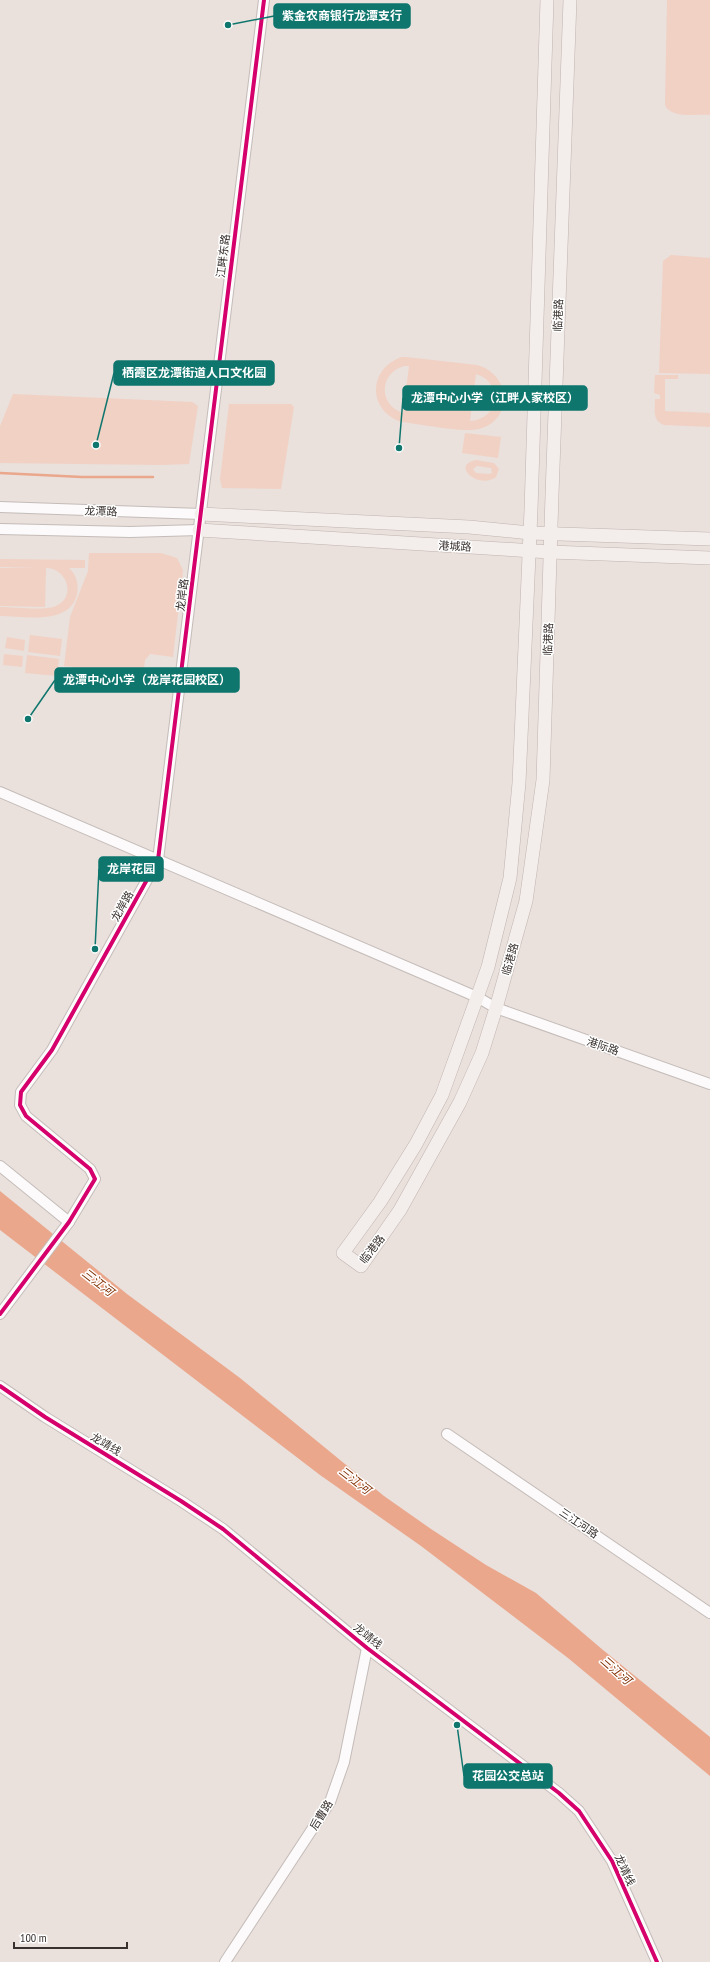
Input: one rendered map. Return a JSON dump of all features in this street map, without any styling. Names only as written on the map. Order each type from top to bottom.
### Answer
[{"type":"main road","name":"临港路","points":[[547,0],[530,533],[520,783],[510,878],[488,967],[460,1050],[442,1095],[416,1144],[380,1202],[343,1253],[360,1266],[400,1210],[460,1102],[482,1053],[526,901],[544,780],[550,552],[570,0]]},
{"type":"main road","name":"港城路","points":[[201,514],[469,527],[530,533],[710,539]]},
{"type":"main road","name":"港城路","points":[[199,530],[550,552],[710,558]]},
{"type":"street","name":"江畔东路","points":[[201,514],[264,0]]},
{"type":"street","name":"龙潭路","points":[[0,507],[201,514]]},
{"type":"street","name":"龙岸路","points":[[70,1222],[95,1179],[90,1169],[26,1116],[20,1105],[21,1092],[52,1050],[158,860],[201,514]]},
{"type":"street","name":"龙潭路","points":[[0,529],[130,532],[199,530]]},
{"type":"street","name":"港际路","points":[[0,792],[477,997],[496,1008],[710,1084]]},
{"type":"street","points":[[0,1166],[70,1222],[0,1314]]},
{"type":"street","name":"龙靖线","points":[[0,1386],[45,1417],[181,1501],[222,1529],[367,1648],[530,1770],[579,1811],[612,1860],[657,1962]]},
{"type":"street","name":"三江河路","points":[[447,1434],[710,1613]]},
{"type":"street","name":"后曹路","points":[[225,1962],[330,1802],[344,1762],[367,1648]]},
{"type":"shaded area","points":[[667,0],[710,0],[710,115],[678,114],[668,109],[665,105]]},
{"type":"shaded area","points":[[671,255],[710,258],[710,374],[659,373],[663,261]]},
{"type":"shaded area","points":[[401,357],[406,357],[477,365],[488,370],[497,378],[502,387],[504,397],[503,407],[498,416],[490,424],[479,429],[463,430],[402,422],[391,417],[383,409],[378,400],[376,390],[377,380],[382,371],[390,363]],"holes":[[[404,366],[409,366],[403,413],[395,409],[389,403],[385,389],[386,382],[390,375]],[[476,374],[485,378],[491,385],[494,392],[494,400],[492,408],[487,414],[480,419],[470,421]]]},
{"type":"shaded area","points":[[655,375],[678,375],[678,379],[665,379],[665,411],[710,413],[710,427],[664,425],[660,423],[655,414],[655,399],[660,399],[660,395],[654,393]]},
{"type":"shaded area","points":[[13,394],[192,402],[198,406],[189,464],[0,463],[0,426]]},
{"type":"shaded area","points":[[229,404],[291,404],[294,407],[281,489],[222,488],[220,479]]},
{"type":"shaded area","points":[[465,433],[501,437],[498,458],[462,453]]},
{"type":"shaded area","points":[[476,460],[494,463],[499,469],[496,477],[482,481],[475,479],[466,471],[466,467],[469,463]],"holes":[[[477,466],[491,468],[492,473],[489,474],[476,473],[473,469]]]},
{"type":"shaded area","points":[[89,553],[161,553],[177,558],[183,570],[173,657],[150,654],[145,660],[143,675],[64,666],[70,617],[88,571]]},
{"type":"shaded area","points":[[0,559],[85,560],[85,568],[69,568],[75,576],[78,587],[73,604],[65,611],[56,615],[45,617],[0,616],[0,607],[37,609],[56,606],[62,602],[68,590],[64,578],[59,573],[53,569],[46,568],[45,607],[0,606],[0,568],[36,568],[0,567]]},
{"type":"shaded area","points":[[30,635],[62,639],[60,656],[28,652]]},
{"type":"shaded area","points":[[7,637],[25,640],[24,651],[5,648]]},
{"type":"shaded area","points":[[4,654],[23,656],[22,667],[3,665]]},
{"type":"shaded area","points":[[27,655],[59,659],[57,676],[25,673]]},
{"type":"water","name":"三江河","points":[[0,1191],[127,1294],[240,1378],[384,1496],[486,1565],[536,1593],[710,1737],[710,1776],[568,1658],[421,1546],[320,1475],[0,1230]]},
{"type":"waterway","points":[[0,473],[82,477],[153,477]]},
{"type":"cycle path","points":[[0,1314],[69,1222],[95,1179],[90,1169],[26,1116],[20,1105],[21,1092],[52,1050],[158,860],[264,0]]},
{"type":"cycle path","points":[[0,1386],[45,1417],[181,1501],[223,1529],[367,1648],[559,1793],[579,1811],[612,1861],[657,1962]]},
{"type":"place","name":"紫金农商银行龙潭支行","points":[[228,25]]},
{"type":"place","name":"栖霞区龙潭街道人口文化园","points":[[96,445]]},
{"type":"place","name":"龙潭中心小学（江畔人家校区）","points":[[399,448]]},
{"type":"place","name":"龙潭中心小学（龙岸花园校区）","points":[[28,719]]},
{"type":"place","name":"龙岸花园","points":[[95,949]]},
{"type":"place","name":"花园公交总站","points":[[457,1725]]}]
